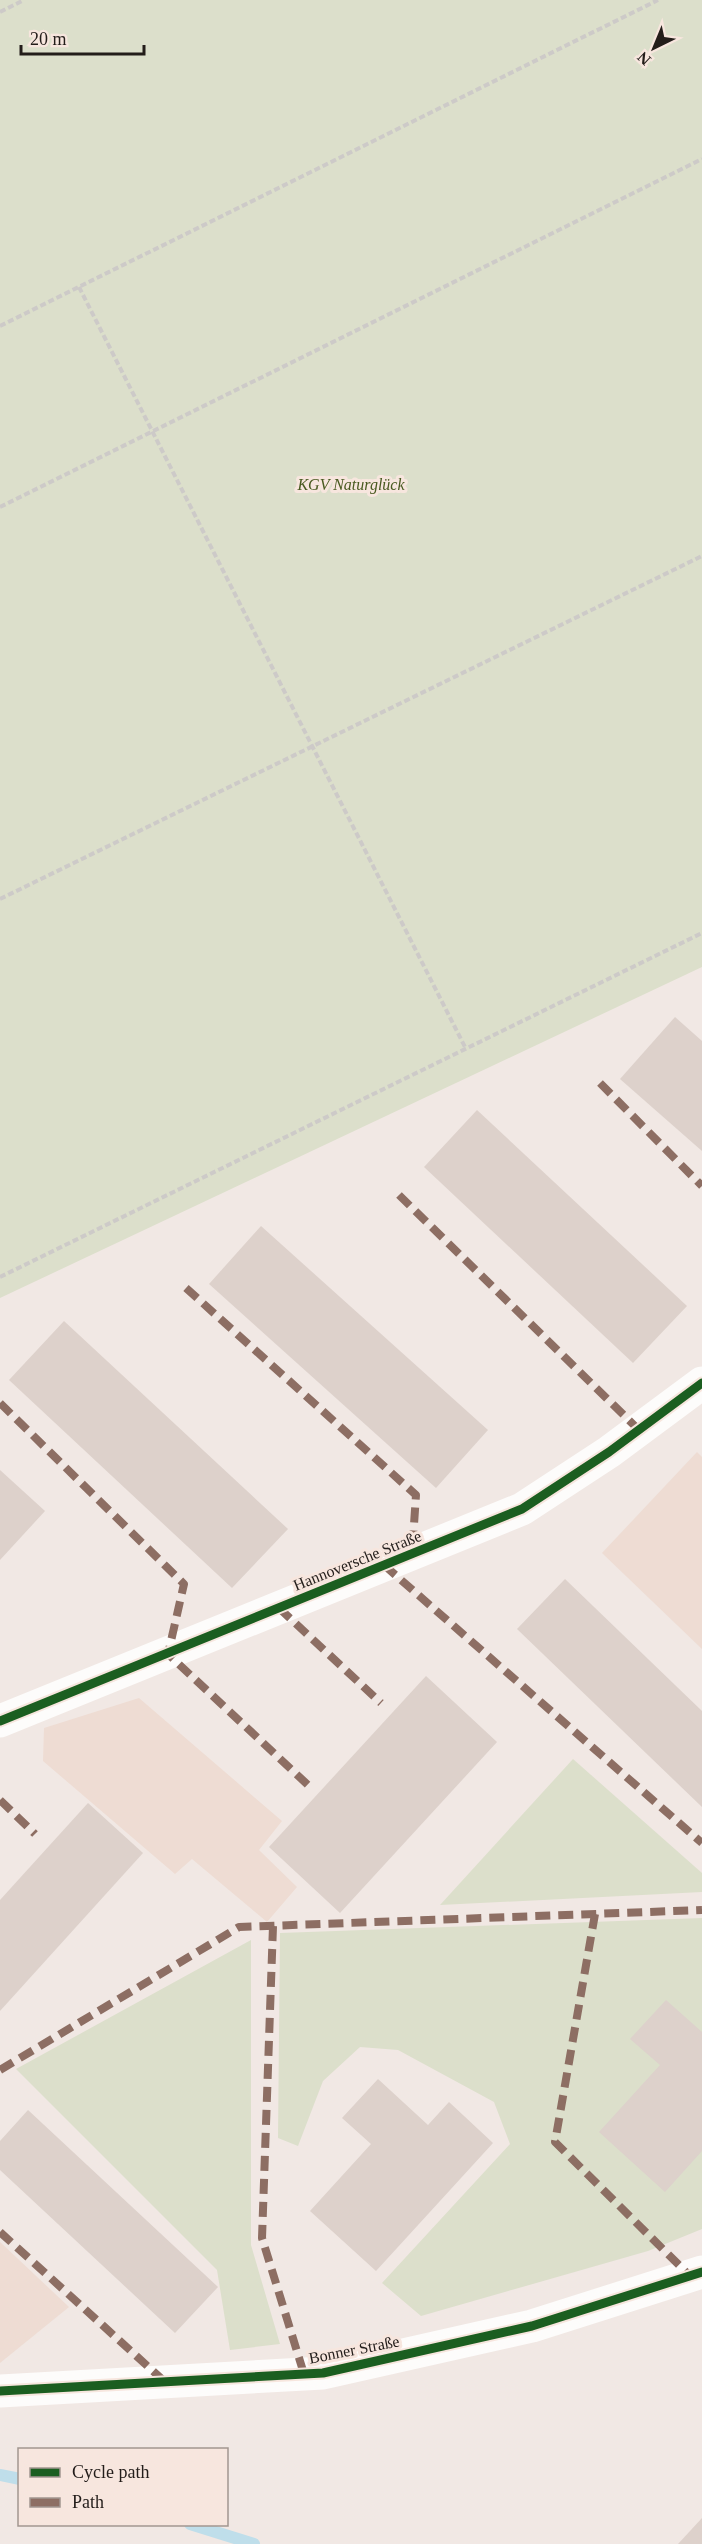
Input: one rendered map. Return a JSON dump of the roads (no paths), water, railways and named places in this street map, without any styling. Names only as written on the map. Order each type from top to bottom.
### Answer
[{"type":"street","name":"Hannoversche Straße","points":[[0,1721],[522,1509],[609,1452],[702,1383]]},
{"type":"street","name":"Bonner Straße","points":[[0,2391],[323,2373],[532,2326],[702,2272]]},
{"type":"waterway","points":[[0,2475],[18,2479]]},
{"type":"waterway","points":[[196,2526],[254,2544]]},
{"type":"park label","name":"KGV Naturglück","points":[[351,484]]}]
